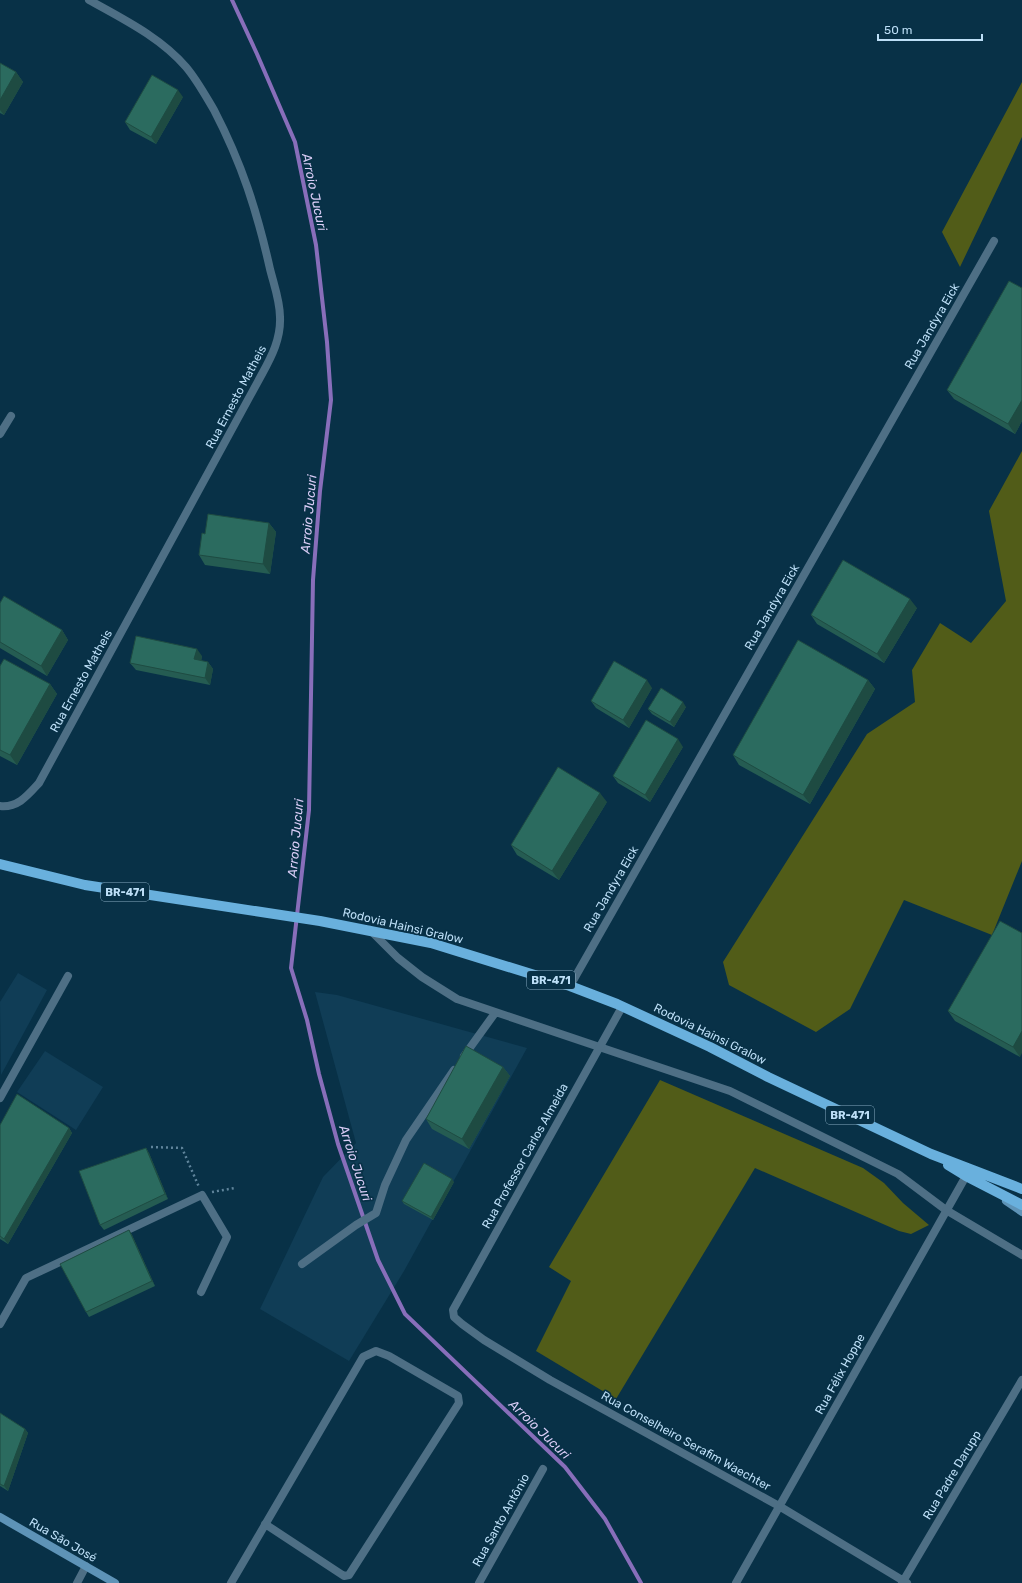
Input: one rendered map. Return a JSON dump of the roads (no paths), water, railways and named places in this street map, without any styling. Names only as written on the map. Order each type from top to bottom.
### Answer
[{"type":"main road","name":"Rodovia Hainsi Gralow","points":[[0,864],[85,885],[320,921],[431,943],[570,986],[622,1007],[931,1154],[1022,1189]]},
{"type":"main road","name":"Rodovia Hainsi Gralow","points":[[931,1154],[966,1176],[1022,1205]]},
{"type":"main road","points":[[979,1183],[1022,1212]]},
{"type":"main road","name":"Rua São José","points":[[0,1517],[115,1583]]},
{"type":"street","name":"Rua Ernesto Matheis","points":[[0,806],[11,805],[25,799],[39,783],[272,356],[280,331],[279,306],[254,204],[232,146],[206,96],[185,66],[162,45],[145,32],[89,0]]},
{"type":"street","name":"Rua Jandyra Eick","points":[[570,986],[994,241]]},
{"type":"street","points":[[0,434],[11,416]]},
{"type":"street","points":[[370,930],[398,958],[422,977],[456,1000],[730,1091],[898,1174],[946,1210],[1022,1255]]},
{"type":"street","points":[[0,1098],[68,976]]},
{"type":"street","name":"Rua Professor Carlos Almeida","points":[[454,1317],[453,1310],[622,1007]]},
{"type":"street","points":[[302,1264],[356,1225],[376,1213],[385,1185],[406,1140],[495,1013]]},
{"type":"street","name":"Rua Félix Hoppe","points":[[736,1583],[966,1176]]},
{"type":"street","points":[[0,1324],[26,1278],[202,1194],[227,1237],[201,1292]]},
{"type":"street","name":"Rua Conselheiro Serafim Waechter","points":[[454,1317],[484,1340],[550,1380],[779,1506],[904,1582]]},
{"type":"street","points":[[231,1583],[265,1524],[364,1357],[376,1351],[389,1356],[458,1396],[459,1404],[350,1575],[344,1576],[265,1524]]},
{"type":"street","name":"Rua Padre Darupp","points":[[904,1582],[1022,1380]]},
{"type":"street","name":"Rua Santo Antônio","points":[[480,1583],[543,1469]]},
{"type":"street","points":[[76,1583],[86,1566]]},
{"type":"waterway","name":"Arroio Jucuri","points":[[232,0],[295,142],[316,245],[327,342],[331,400],[320,491],[313,580],[309,810],[291,968],[307,1020],[319,1074],[338,1144],[378,1260],[405,1314],[565,1467],[605,1519],[641,1583]]}]
